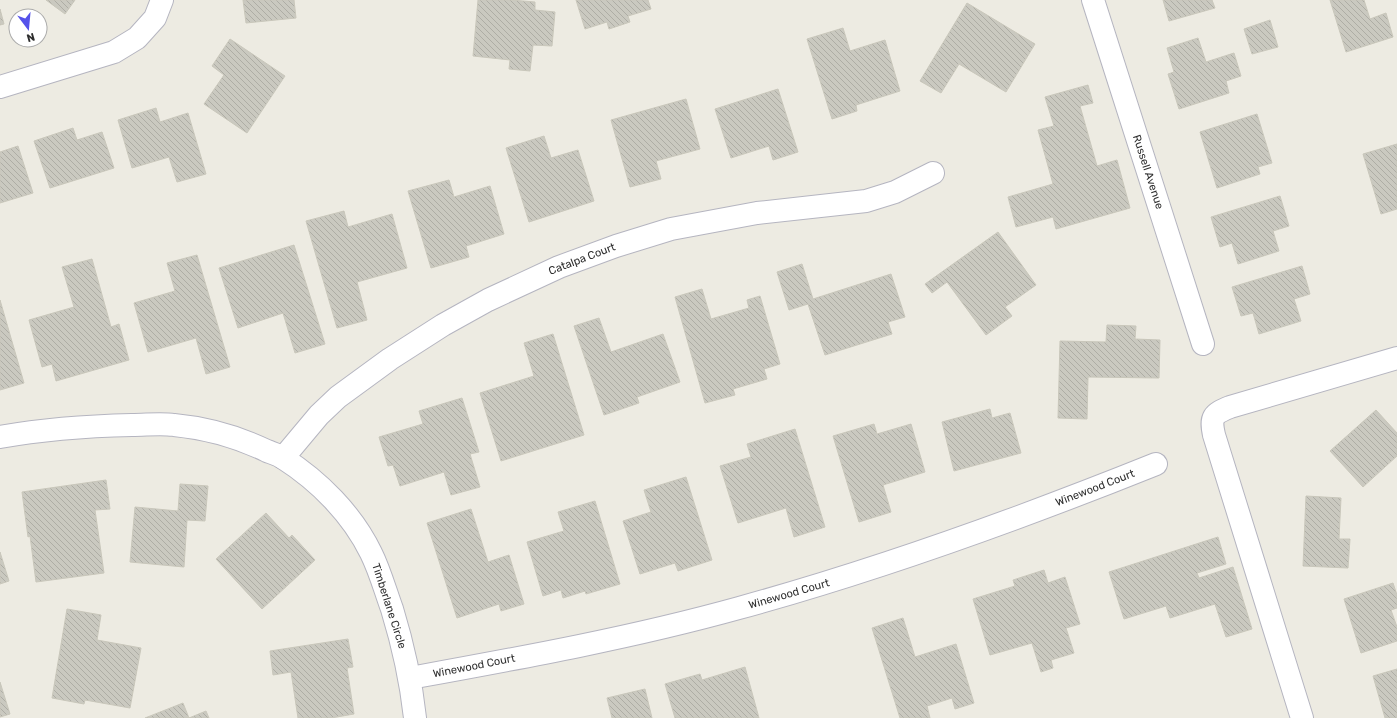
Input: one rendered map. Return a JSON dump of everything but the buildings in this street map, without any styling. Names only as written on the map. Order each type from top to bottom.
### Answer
[{"type":"street","points":[[0,87],[114,52],[137,38],[155,18],[162,0]]},
{"type":"street","name":"Russell Avenue","points":[[1093,0],[1203,344]]},
{"type":"street","name":"Catalpa Court","points":[[283,458],[319,415],[338,397],[390,359],[443,325],[488,300],[559,267],[616,246],[671,229],[757,213],[866,201],[895,192],[932,173]]},
{"type":"street","points":[[1302,718],[1214,435],[1212,424],[1213,417],[1219,412],[1230,407],[1397,358]]},
{"type":"street","name":"Timberlane Circle","points":[[0,437],[91,426],[173,425],[202,429],[230,436],[258,446],[283,458],[318,485],[340,506],[370,552],[380,575],[396,624],[410,678],[415,718]]},
{"type":"street","name":"Winewood Court","points":[[410,678],[606,641],[738,609],[841,578],[944,544],[1156,464]]}]
